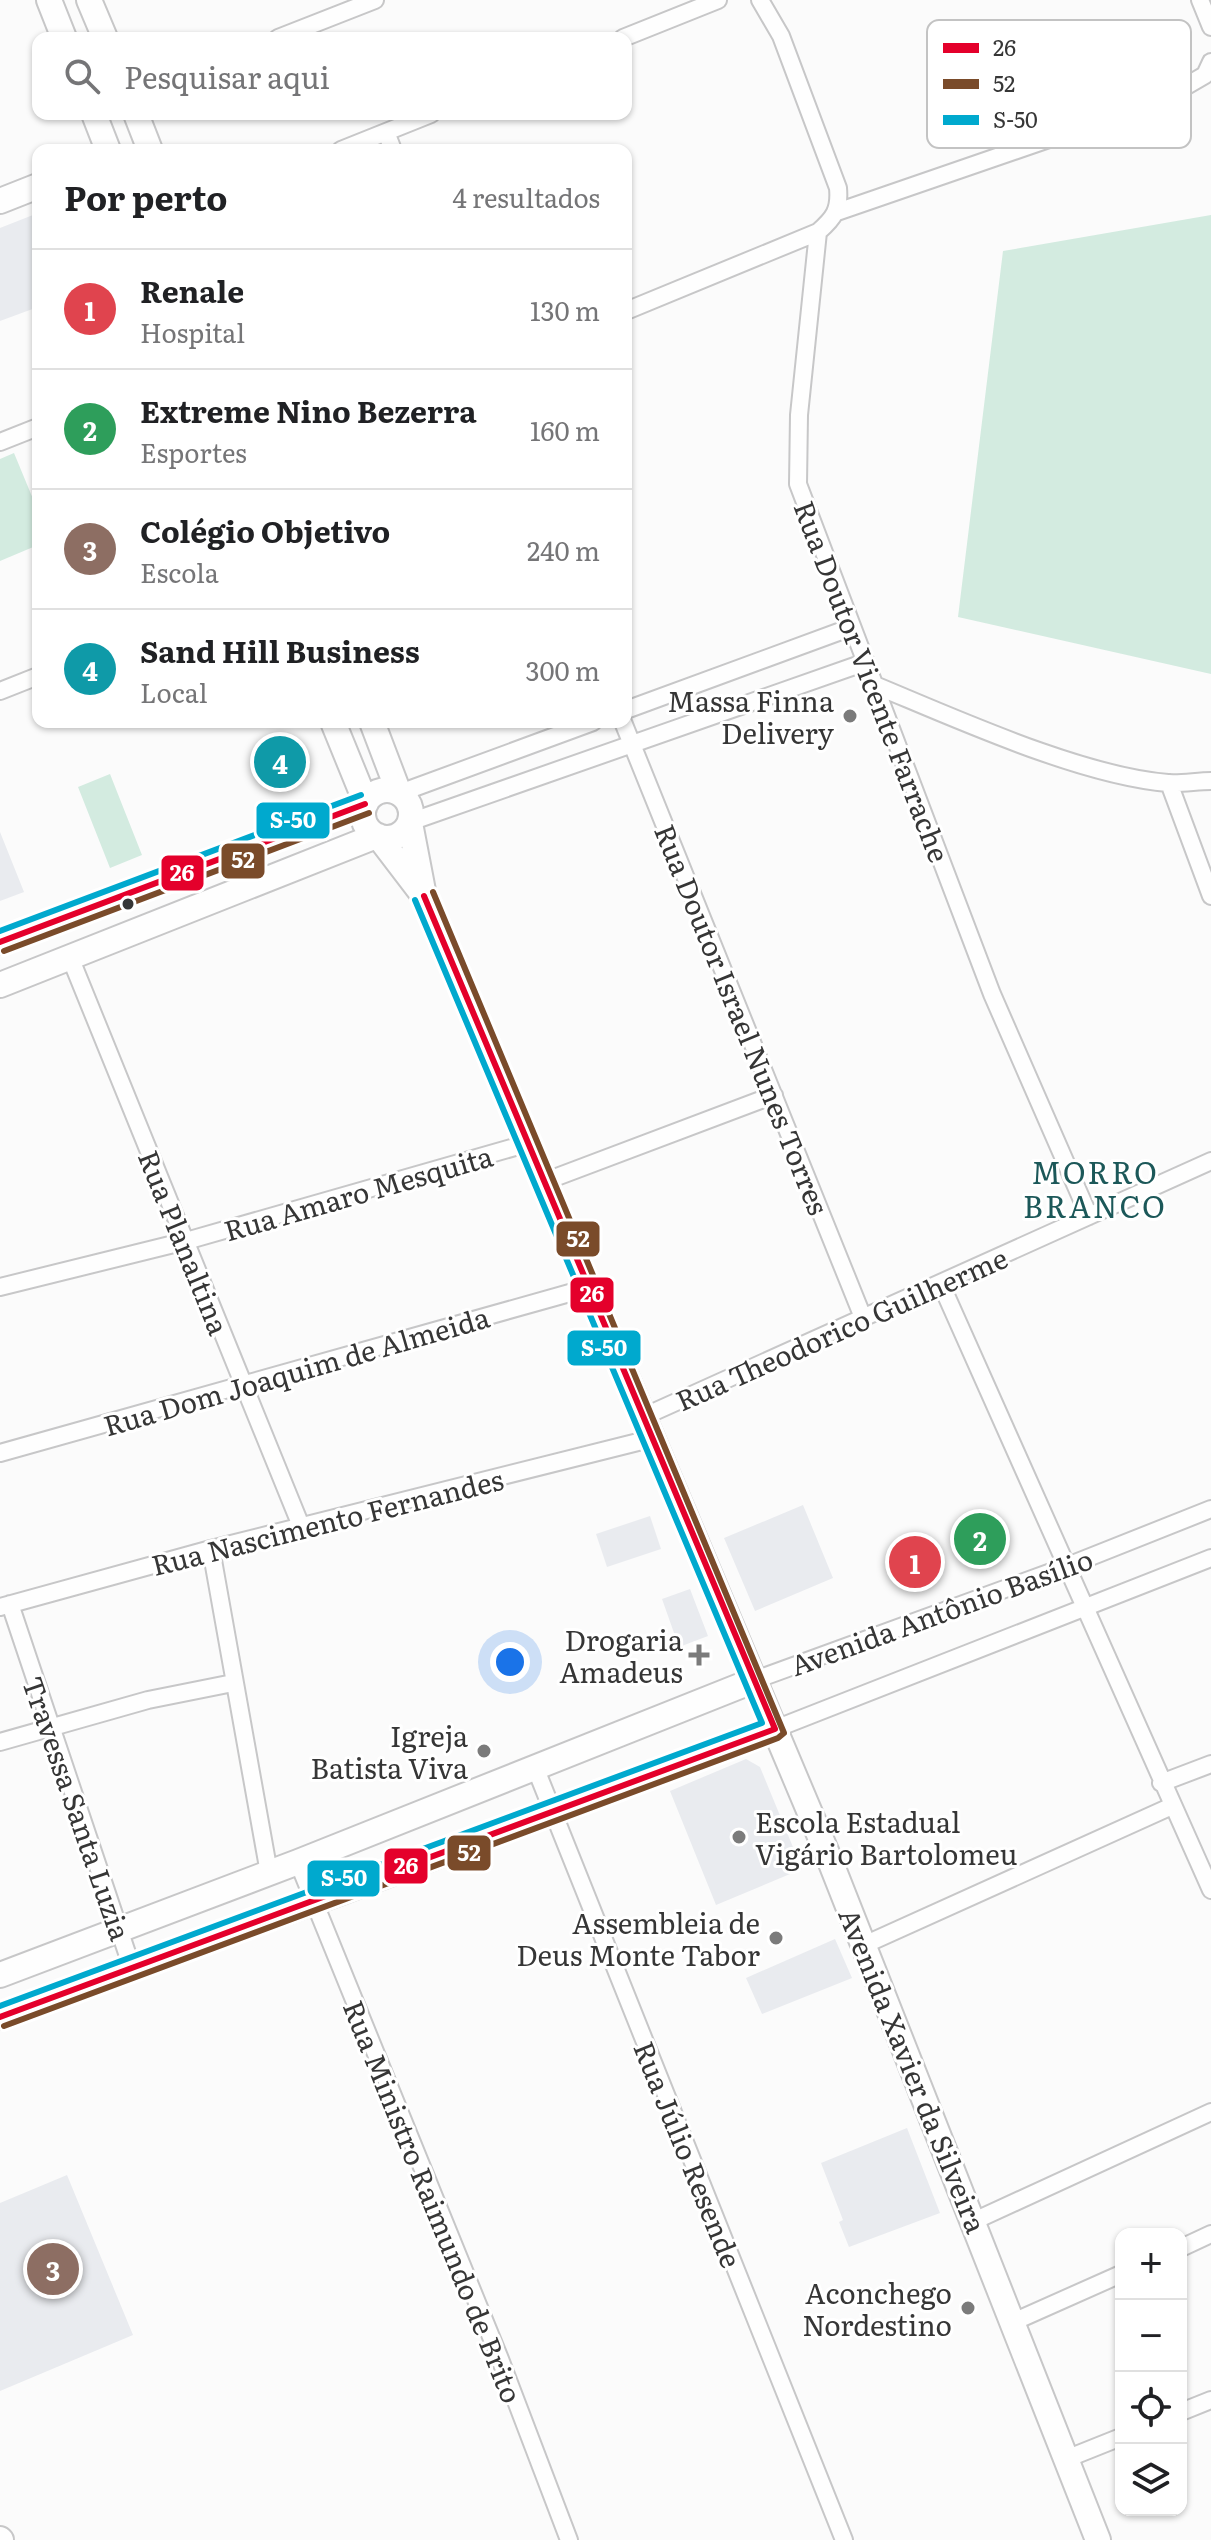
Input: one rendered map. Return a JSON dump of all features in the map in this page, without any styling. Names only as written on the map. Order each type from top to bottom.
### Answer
[{"type":"main road","points":[[49,0],[62,32]]},
{"type":"main road","points":[[89,0],[102,32]]},
{"type":"main road","points":[[96,120],[106,144]]},
{"type":"main road","points":[[137,120],[141,144]]},
{"type":"main road","points":[[0,201],[32,188]]},
{"type":"main road","points":[[335,728],[366,804],[364,822],[377,836]]},
{"type":"main road","points":[[0,985],[377,836],[400,835],[410,823],[411,809],[400,793],[374,728]]},
{"type":"main road","points":[[0,942],[366,804],[380,791],[400,793]]},
{"type":"main road","name":"Avenida Xavier da Silveira","points":[[410,823],[424,896],[591,1287],[864,1945],[1098,2540]]},
{"type":"main road","name":"Avenida Xavier da Silveira","points":[[377,836],[424,896]]},
{"type":"main road","name":"Avenida Antônio Basílio","points":[[0,1975],[298,1862],[755,1680]]},
{"type":"main road","name":"Avenida Antônio Basílio","points":[[0,2017],[131,1965],[314,1902],[551,1810],[775,1729]]},
{"type":"street","points":[[293,32],[375,0]]},
{"type":"street","points":[[632,34],[718,0]]},
{"type":"street","points":[[760,0],[781,36],[838,188],[837,212]]},
{"type":"street","points":[[1200,0],[1211,27]]},
{"type":"street","points":[[1191,80],[1208,69]]},
{"type":"street","points":[[356,144],[416,120]]},
{"type":"street","points":[[386,132],[391,144]]},
{"type":"street","points":[[632,309],[818,232],[837,212],[1023,148]]},
{"type":"street","name":"Rua Doutor Vicente Farrache","points":[[818,232],[799,415],[798,484],[992,994],[1089,1216]]},
{"type":"street","points":[[0,442],[32,429]]},
{"type":"street","points":[[632,708],[852,627]]},
{"type":"street","points":[[410,823],[866,662]]},
{"type":"street","points":[[0,691],[32,678]]},
{"type":"street","points":[[877,686],[1052,754],[1114,773],[1169,783],[1211,781]]},
{"type":"street","points":[[400,793],[577,728]]},
{"type":"street","name":"Rua Doutor Israel Nunes Torres","points":[[625,728],[862,1315]]},
{"type":"street","points":[[1169,783],[1211,896]]},
{"type":"street","name":"Rua Planaltina","points":[[70,957],[301,1526]]},
{"type":"street","points":[[546,1181],[774,1095]]},
{"type":"street","name":"Rua Amaro Mesquita","points":[[0,1287],[186,1241],[529,1143]]},
{"type":"street","name":"Rua Theodorico Guilherme","points":[[649,1427],[862,1315],[941,1284],[1211,1161]]},
{"type":"street","points":[[941,1284],[1211,1890]]},
{"type":"street","name":"Rua Dom Joaquim de Almeida","points":[[0,1453],[591,1287]]},
{"type":"street","name":"Rua Nascimento Fernandes","points":[[5,1606],[649,1427]]},
{"type":"street","name":"Avenida Antônio Basílio","points":[[755,1680],[1065,1567],[1211,1509]]},
{"type":"street","points":[[211,1549],[269,1873]]},
{"type":"street","name":"Avenida Antônio Basílio","points":[[775,1729],[1211,1558]]},
{"type":"street","name":"Travessa Santa Luzia","points":[[5,1606],[131,1965]]},
{"type":"street","points":[[0,1742],[148,1700],[233,1683]]},
{"type":"street","points":[[1161,1783],[1211,1764]]},
{"type":"street","name":"Rua Júlio Resende","points":[[535,1767],[844,2540]]},
{"type":"street","points":[[864,1945],[1172,1806]]},
{"type":"street","name":"Rua Ministro Raimundo de Brito","points":[[298,1862],[500,2359],[569,2540]]},
{"type":"street","points":[[974,2221],[1211,2112]]},
{"type":"street","points":[[1187,2245],[1211,2234]]},
{"type":"street","points":[[1013,2322],[1115,2277]]},
{"type":"street","points":[[1187,2410],[1211,2400]]},
{"type":"street","points":[[1066,2459],[1115,2439]]},
{"type":"shaded area","points":[[32,215],[32,309],[0,321],[0,228]]},
{"type":"shaded area","points":[[0,832],[24,892],[0,901]]},
{"type":"shaded area","points":[[803,1505],[833,1578],[755,1611],[724,1538]]},
{"type":"shaded area","points":[[650,1516],[661,1549],[607,1567],[596,1534]]},
{"type":"shaded area","points":[[690,1589],[708,1636],[679,1647],[662,1599]]},
{"type":"shaded area","name":"Escola Estadual Vigário Bartolomeu","points":[[746,1759],[760,1767],[802,1869],[716,1905],[670,1791]]},
{"type":"shaded area","points":[[835,1939],[852,1978],[762,2014],[746,1978]]},
{"type":"shaded area","points":[[907,2128],[940,2213],[849,2247],[839,2222],[843,2220],[821,2163]]},
{"type":"shaded area","points":[[67,2175],[133,2335],[0,2391],[0,2203]]},
{"type":"green space","points":[[1211,215],[1211,674],[958,617],[1003,251]]},
{"type":"green space","points":[[14,453],[32,496],[32,548],[0,561],[0,459]]},
{"type":"green space","points":[[110,774],[142,855],[110,868],[78,787]]},
{"type":"transit line","name":"S-50","points":[[0,931],[361,795]]},
{"type":"transit line","name":"26","points":[[0,942],[365,804]]},
{"type":"transit line","name":"52","points":[[4,951],[369,813]]},
{"type":"transit line","name":"52","points":[[4,2026],[778,1738],[784,1733],[433,892]]},
{"type":"transit line","name":"26","points":[[0,2017],[775,1729],[424,896]]},
{"type":"transit line","name":"S-50","points":[[0,2006],[762,1723],[415,900]]},
{"type":"place","name":"Massa Finna Delivery","points":[[850,716]]},
{"type":"place","name":"Sand Hill Business","points":[[280,762]]},
{"type":"place","name":"Extreme Nino Bezerra","points":[[980,1539]]},
{"type":"place","name":"Renale","points":[[915,1562]]},
{"type":"place","name":"Drogaria Amadeus","points":[[699,1655]]},
{"type":"place","name":"Igreja Batista Viva","points":[[484,1751]]},
{"type":"place","name":"Escola Estadual Vigário Bartolomeu","points":[[739,1837]]},
{"type":"place","name":"Assembleia de Deus Monte Tabor","points":[[776,1938]]},
{"type":"place","name":"Colégio Objetivo","points":[[53,2269]]},
{"type":"place","name":"Aconchego Nordestino","points":[[968,2308]]},
{"type":"district","name":"MORRO BRANCO","points":[[1095,1188]]}]
